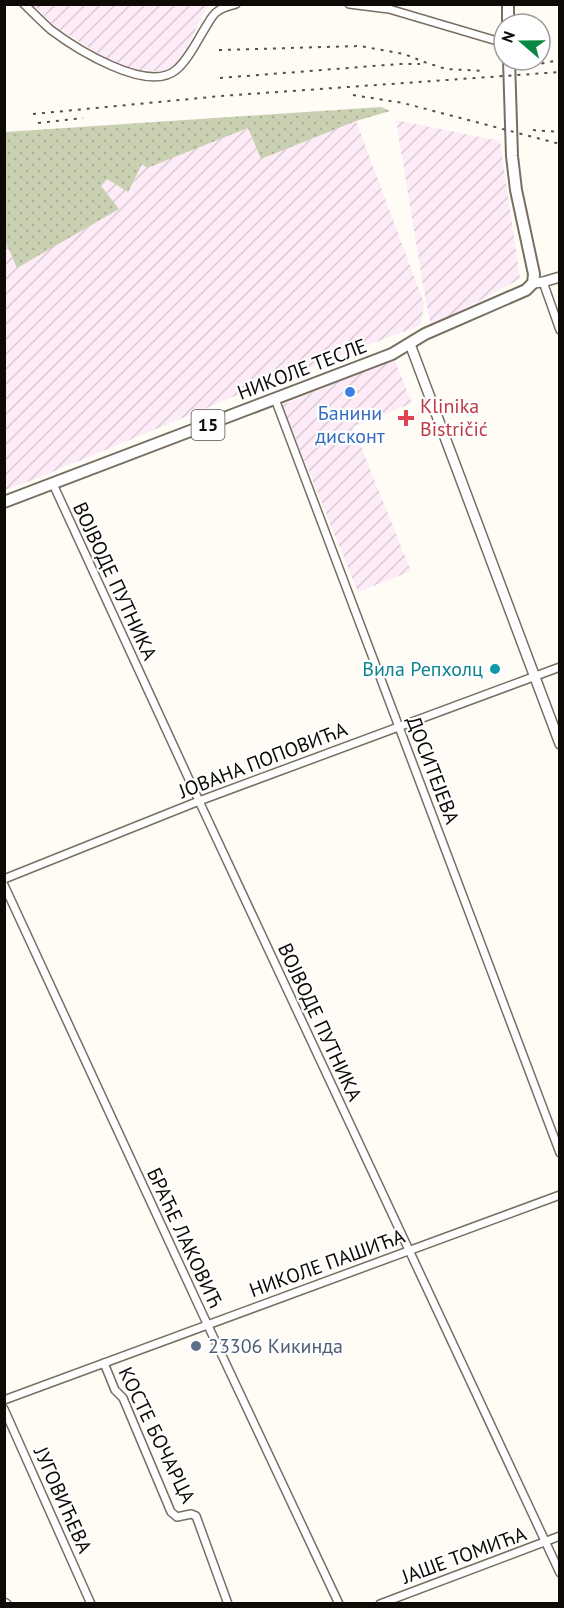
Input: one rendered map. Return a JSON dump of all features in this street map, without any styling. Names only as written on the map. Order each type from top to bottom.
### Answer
[{"type":"main road","points":[[509,72],[512,156],[516,190],[534,274],[538,282]]},
{"type":"main road","name":"15","points":[[410,344],[425,334],[526,290],[538,282]]},
{"type":"main road","name":"НИКОЛЕ ТЕСЛЕ","points":[[4,502],[392,354],[410,344]]},
{"type":"street","points":[[24,4],[50,29],[85,52],[123,70],[149,78],[169,74],[176,70],[188,56],[218,10],[236,4]]},
{"type":"street","points":[[349,4],[388,9],[492,39]]},
{"type":"street","points":[[560,277],[538,282],[560,330]]},
{"type":"street","points":[[410,344],[560,744]]},
{"type":"street","name":"ДОСИТЕЈЕВА","points":[[275,399],[560,1153]]},
{"type":"street","name":"ВОЈВОДЕ ПУТНИКА","points":[[53,484],[560,1573]]},
{"type":"street","name":"ЈОВАНА ПОПОВИЋА","points":[[4,879],[199,801],[560,667]]},
{"type":"street","name":"БРАЋЕ ЛАКОВИЋ","points":[[4,885],[207,1325],[339,1604]]},
{"type":"street","name":"НИКОЛЕ ПАШИЋА","points":[[4,1400],[560,1195]]},
{"type":"street","name":"КОСТЕ БОЧАРЦА","points":[[104,1363],[116,1390],[123,1398],[171,1512],[177,1517],[196,1515],[228,1604]]},
{"type":"street","name":"ЈУГОВИЋЕВА","points":[[4,1409],[92,1604]]},
{"type":"street","name":"ЈАШЕ ТОМИЋА","points":[[380,1604],[560,1536]]},
{"type":"shaded area","points":[[204,4],[208,6],[180,63],[161,72],[122,68],[57,28],[33,5]]},
{"type":"shaded area","points":[[396,120],[500,141],[520,279],[431,326],[425,297]]},
{"type":"shaded area","points":[[356,121],[424,303],[421,325],[240,394],[5,490],[5,246],[7,244],[17,267],[118,209],[100,186],[106,179],[143,164],[148,167],[248,128],[261,159]]},
{"type":"shaded area","points":[[394,359],[412,403],[353,427],[411,571],[358,592],[282,405]]},
{"type":"green space","points":[[381,107],[390,111],[356,121],[261,159],[248,128],[147,168],[142,164],[128,192],[107,179],[101,186],[119,209],[17,268],[7,245],[5,246],[5,132]]},
{"type":"railway","points":[[219,50],[360,46],[404,54],[446,69],[485,71]]},
{"type":"railway","points":[[220,78],[420,64]]},
{"type":"railway","points":[[33,114],[221,96],[560,72]]},
{"type":"railway","points":[[353,95],[403,103],[560,144]]},
{"type":"railway","points":[[38,123],[83,118]]},
{"type":"railway","points":[[533,130],[560,132]]},
{"type":"place","name":"Банини дисконт","points":[[350,392]]},
{"type":"place","name":"Klinika Bistričić","points":[[406,418]]},
{"type":"place","name":"Вила Репхолц","points":[[495,669]]},
{"type":"place","name":"23306 Кикинда","points":[[196,1346]]}]
